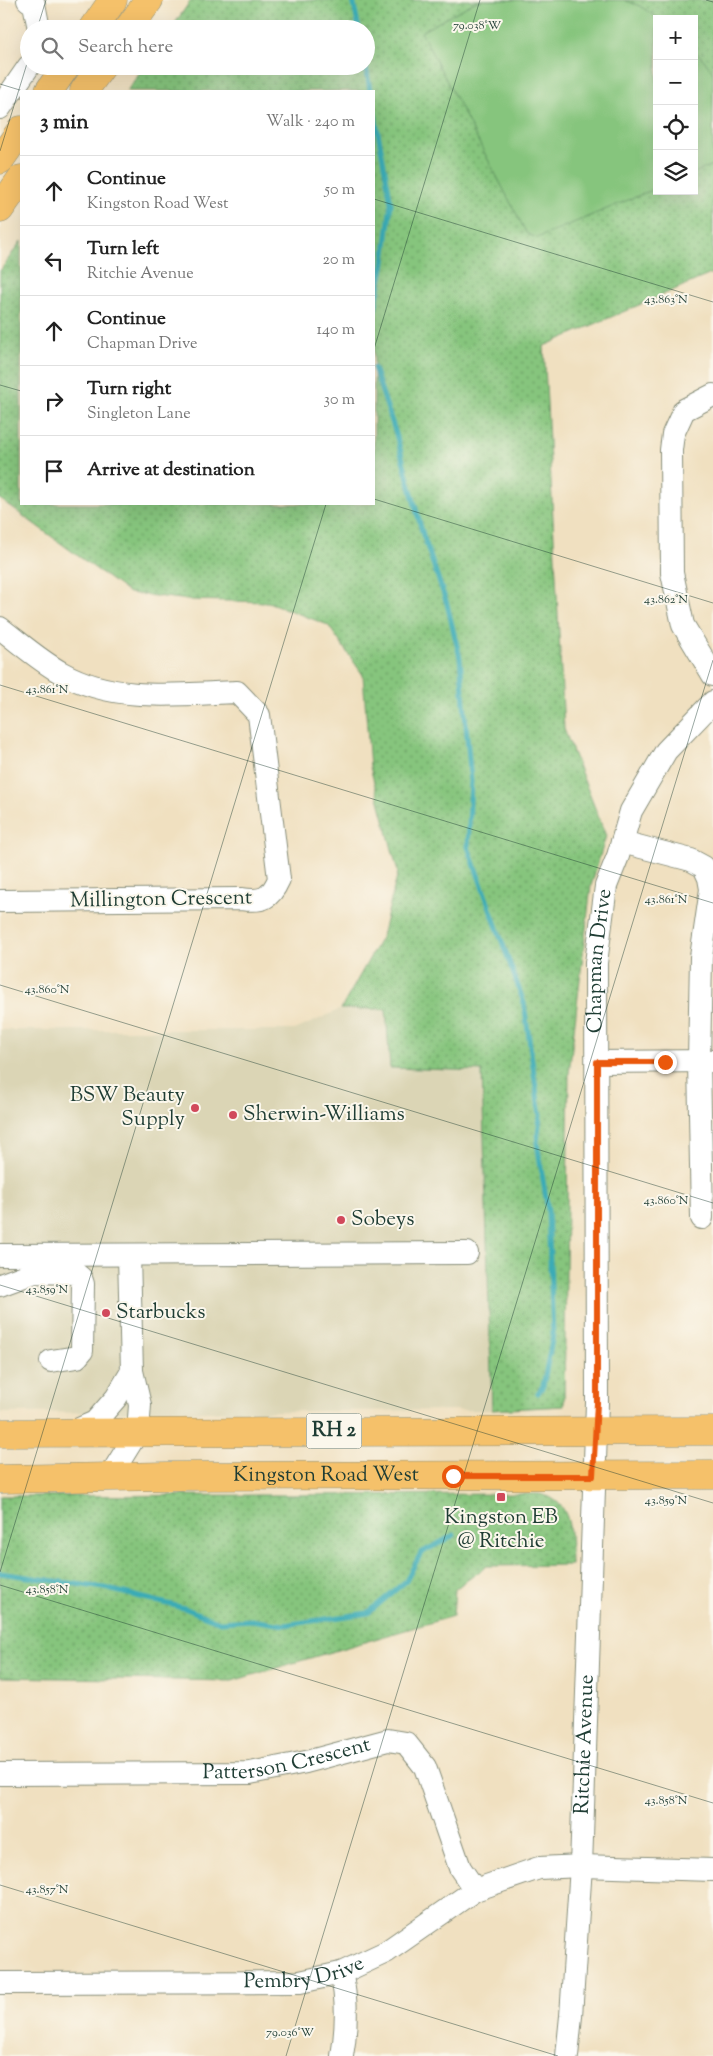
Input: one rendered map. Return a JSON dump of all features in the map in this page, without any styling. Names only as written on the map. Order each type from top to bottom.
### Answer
[{"type":"main road","points":[[99,20],[113,0]]},
{"type":"main road","points":[[135,20],[149,0]]},
{"type":"main road","points":[[50,90],[60,75]]},
{"type":"main road","points":[[85,90],[96,75]]},
{"type":"main road","points":[[0,160],[20,131]]},
{"type":"main road","points":[[0,209],[20,180]]},
{"type":"main road","name":"RH 2","points":[[0,1433],[138,1431],[713,1431]]},
{"type":"main road","name":"Kingston Road West","points":[[0,1479],[713,1475]]},
{"type":"street","points":[[28,0],[34,4],[37,20]]},
{"type":"street","points":[[0,108],[23,75]]},
{"type":"street","points":[[713,395],[684,410],[673,434],[671,450],[672,573],[683,625],[713,675]]},
{"type":"street","name":"Millington Crescent","points":[[0,628],[61,673],[101,690],[145,696],[237,692],[259,715],[279,879],[273,894],[256,901],[241,899],[0,902]]},
{"type":"street","name":"Chapman Drive","points":[[596,1431],[596,963],[606,886],[632,810],[666,751],[713,702]]},
{"type":"street","points":[[622,842],[691,860],[704,867],[709,878],[711,890],[710,912],[701,956],[706,1061],[702,1218]]},
{"type":"street","points":[[597,1062],[706,1061]]},
{"type":"street","points":[[0,1255],[467,1253]]},
{"type":"street","points":[[110,1478],[138,1431],[139,1400],[132,1371],[129,1255]]},
{"type":"street","points":[[0,1285],[35,1272],[75,1273],[81,1278],[84,1284],[82,1351],[77,1357],[51,1361]]},
{"type":"street","points":[[72,1432],[95,1422],[116,1398],[132,1371]]},
{"type":"street","name":"Ritchie Avenue","points":[[567,2056],[581,1866],[596,1431]]},
{"type":"street","name":"Patterson Crescent","points":[[0,1774],[250,1772],[306,1762],[388,1740],[406,1744],[425,1767],[460,1868],[475,1890]]},
{"type":"street","name":"Pembry Drive","points":[[0,1983],[300,1982],[341,1973],[386,1952],[475,1890],[539,1868],[581,1866],[713,1870]]},
{"type":"street","points":[[341,1973],[346,1995],[346,2032],[342,2056]]},
{"type":"shaded area","points":[[341,1009],[386,1009],[390,1068],[482,1071],[492,1410],[0,1413],[0,1030],[295,1030]]},
{"type":"green space","points":[[191,0],[713,0],[713,273],[544,346],[564,729],[606,836],[591,886],[569,1073],[564,1406],[492,1410],[482,1071],[390,1068],[386,1009],[341,1009],[382,936],[398,872],[370,767],[363,675],[328,625],[268,602],[190,600],[129,593],[0,499],[0,271],[20,242],[20,505],[375,505],[375,90],[128,90],[138,75],[375,75],[375,20],[177,20]]},
{"type":"green space","points":[[482,0],[624,0],[640,6],[653,15],[653,190],[537,238],[527,234],[421,32],[473,3]]},
{"type":"green space","points":[[698,54],[713,73],[713,165],[698,171]]},
{"type":"green space","points":[[539,1494],[551,1498],[565,1512],[570,1532],[571,1565],[487,1566],[455,1589],[453,1616],[232,1681],[0,1677],[0,1496]]},
{"type":"waterway","points":[[353,0],[357,20]]},
{"type":"waterway","points":[[367,75],[370,90]]},
{"type":"waterway","points":[[375,116],[391,203],[384,262],[375,309]]},
{"type":"waterway","points":[[375,371],[396,434],[423,535],[447,604],[460,658],[471,781],[468,847],[524,1003],[540,1116],[537,1143],[548,1211],[553,1335],[543,1386],[538,1393]]},
{"type":"waterway","points":[[0,1573],[104,1588],[184,1608],[220,1622],[251,1620],[284,1625],[368,1613],[406,1581],[421,1553],[454,1535]]},
{"type":"place","name":"BSW Beauty Supply","points":[[195,1108]]},
{"type":"place","name":"Sherwin-Williams","points":[[233,1115]]},
{"type":"place","name":"Sobeys","points":[[341,1220]]},
{"type":"place","name":"Starbucks","points":[[106,1313]]},
{"type":"place","name":"Kingston EB @ Ritchie","points":[[501,1497]]},
{"type":"route","points":[[453,1476],[593,1476],[597,1403],[597,1062],[665,1062]]}]
